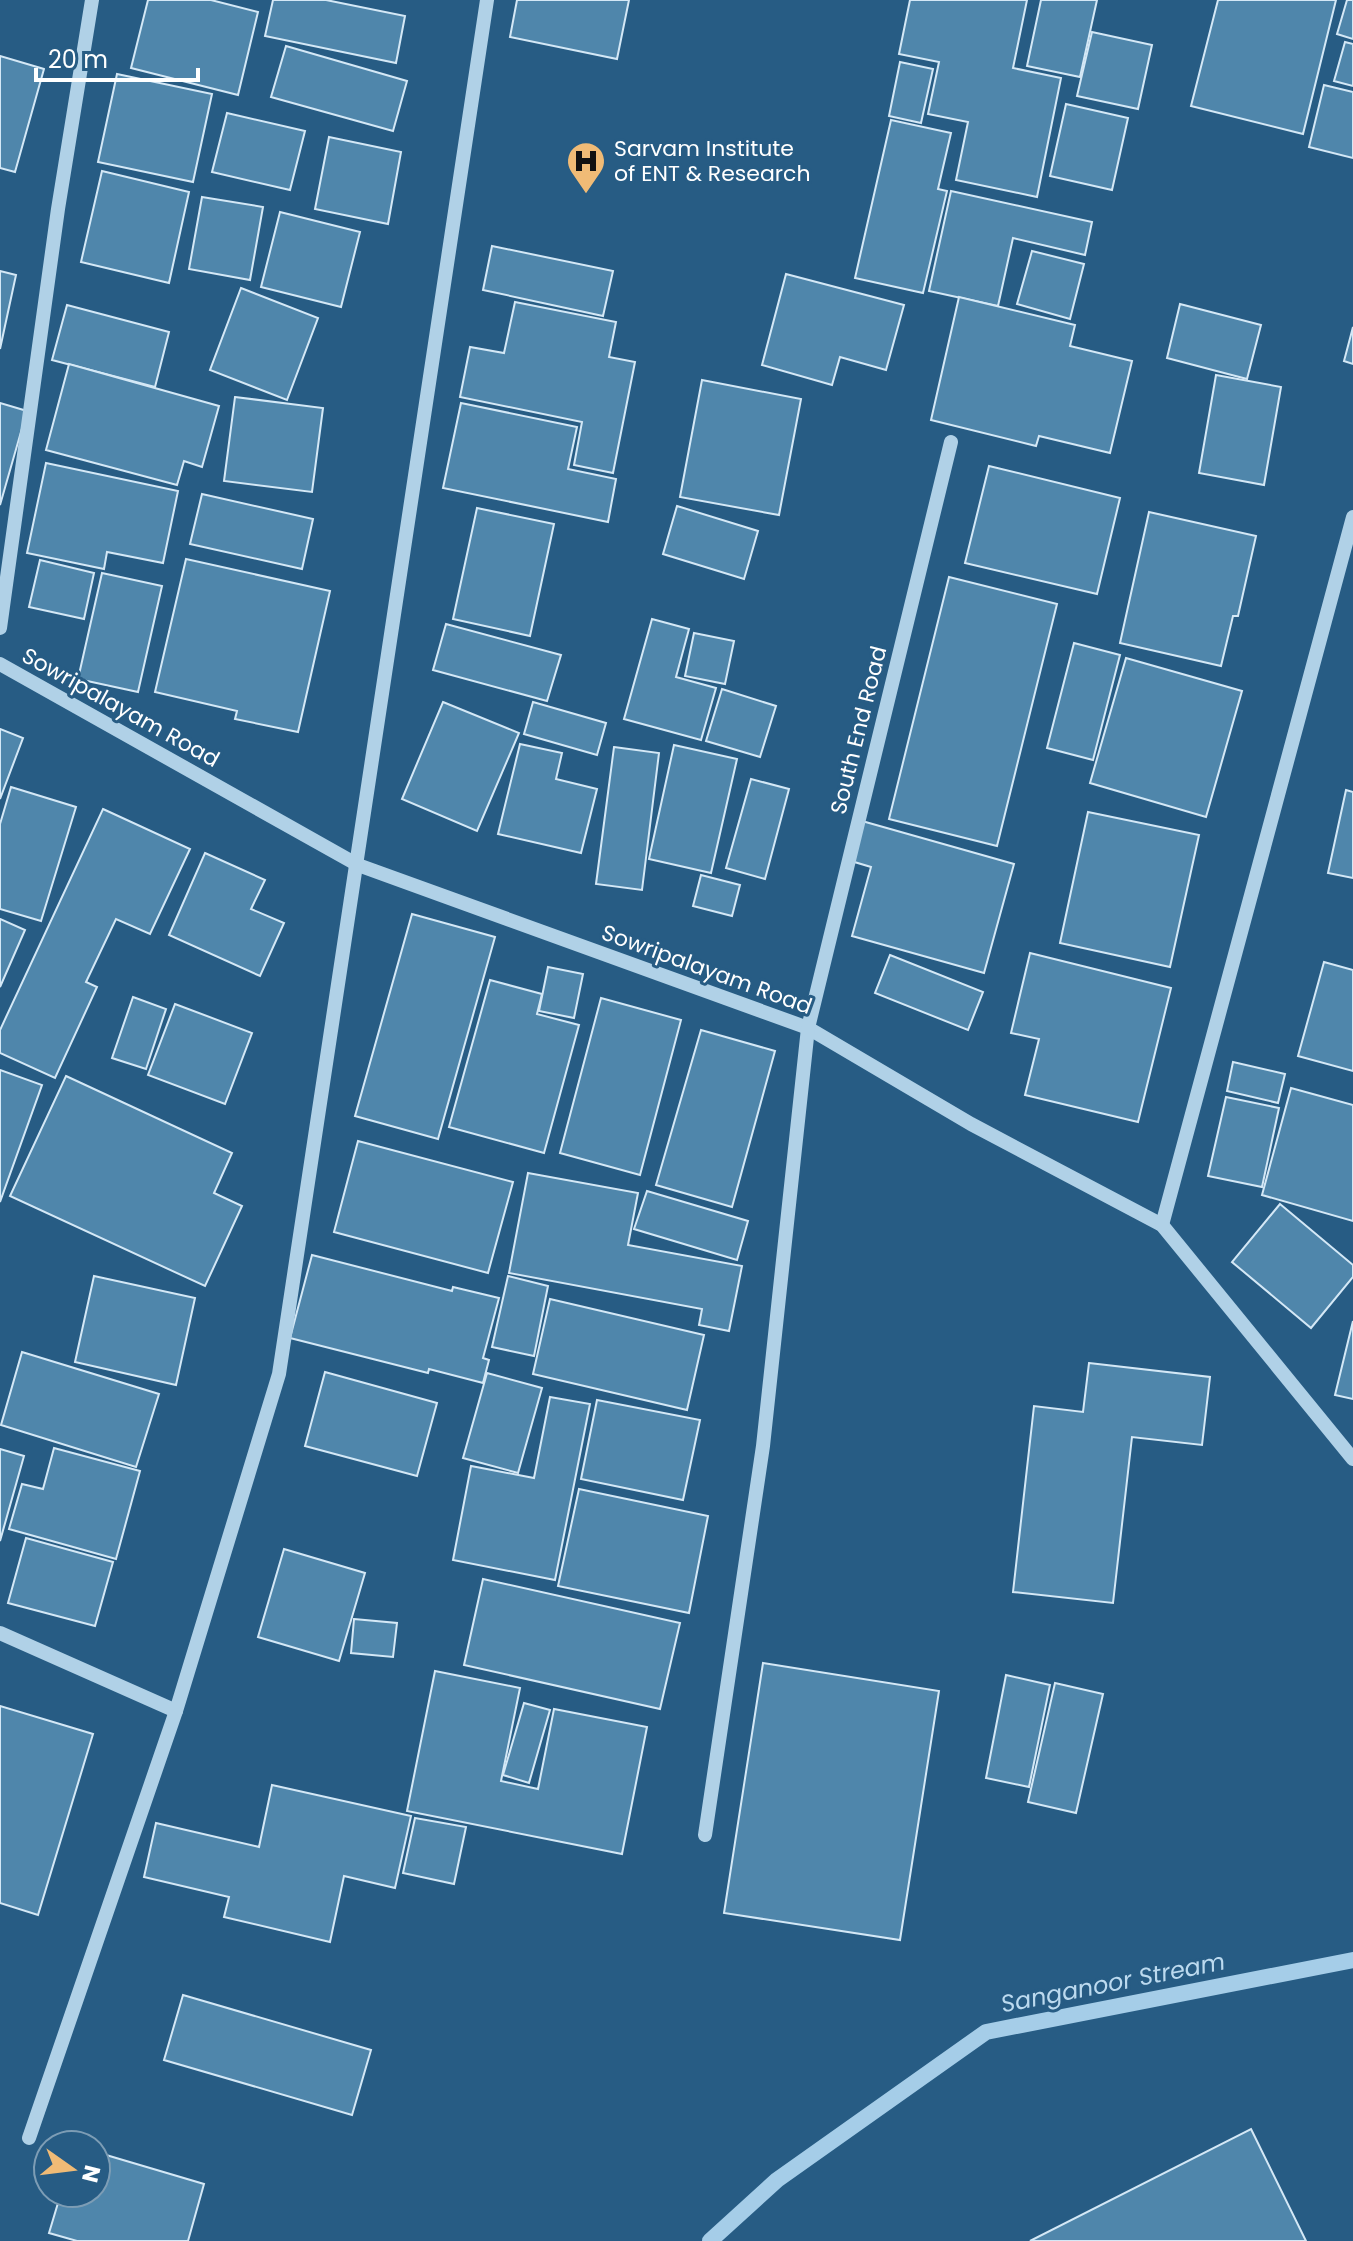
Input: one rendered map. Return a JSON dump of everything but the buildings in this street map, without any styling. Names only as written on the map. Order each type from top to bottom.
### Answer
[{"type":"street","points":[[0,628],[58,209],[92,0]]},
{"type":"street","points":[[29,2138],[176,1711],[279,1374],[487,0]]},
{"type":"street","name":"South End Road","points":[[705,1835],[763,1446],[808,1028],[951,442]]},
{"type":"street","points":[[1162,1225],[1353,517]]},
{"type":"street","name":"Sowripalayam Road","points":[[0,664],[358,865],[808,1028],[971,1124],[1162,1225],[1353,1459]]},
{"type":"street","points":[[0,1633],[176,1711]]},
{"type":"waterway","name":"Sanganoor Stream","points":[[710,2241],[777,2180],[986,2032],[1353,1960]]},
{"type":"place","name":"Sarvam Institute of ENT & Research","points":[[586,195]]}]
